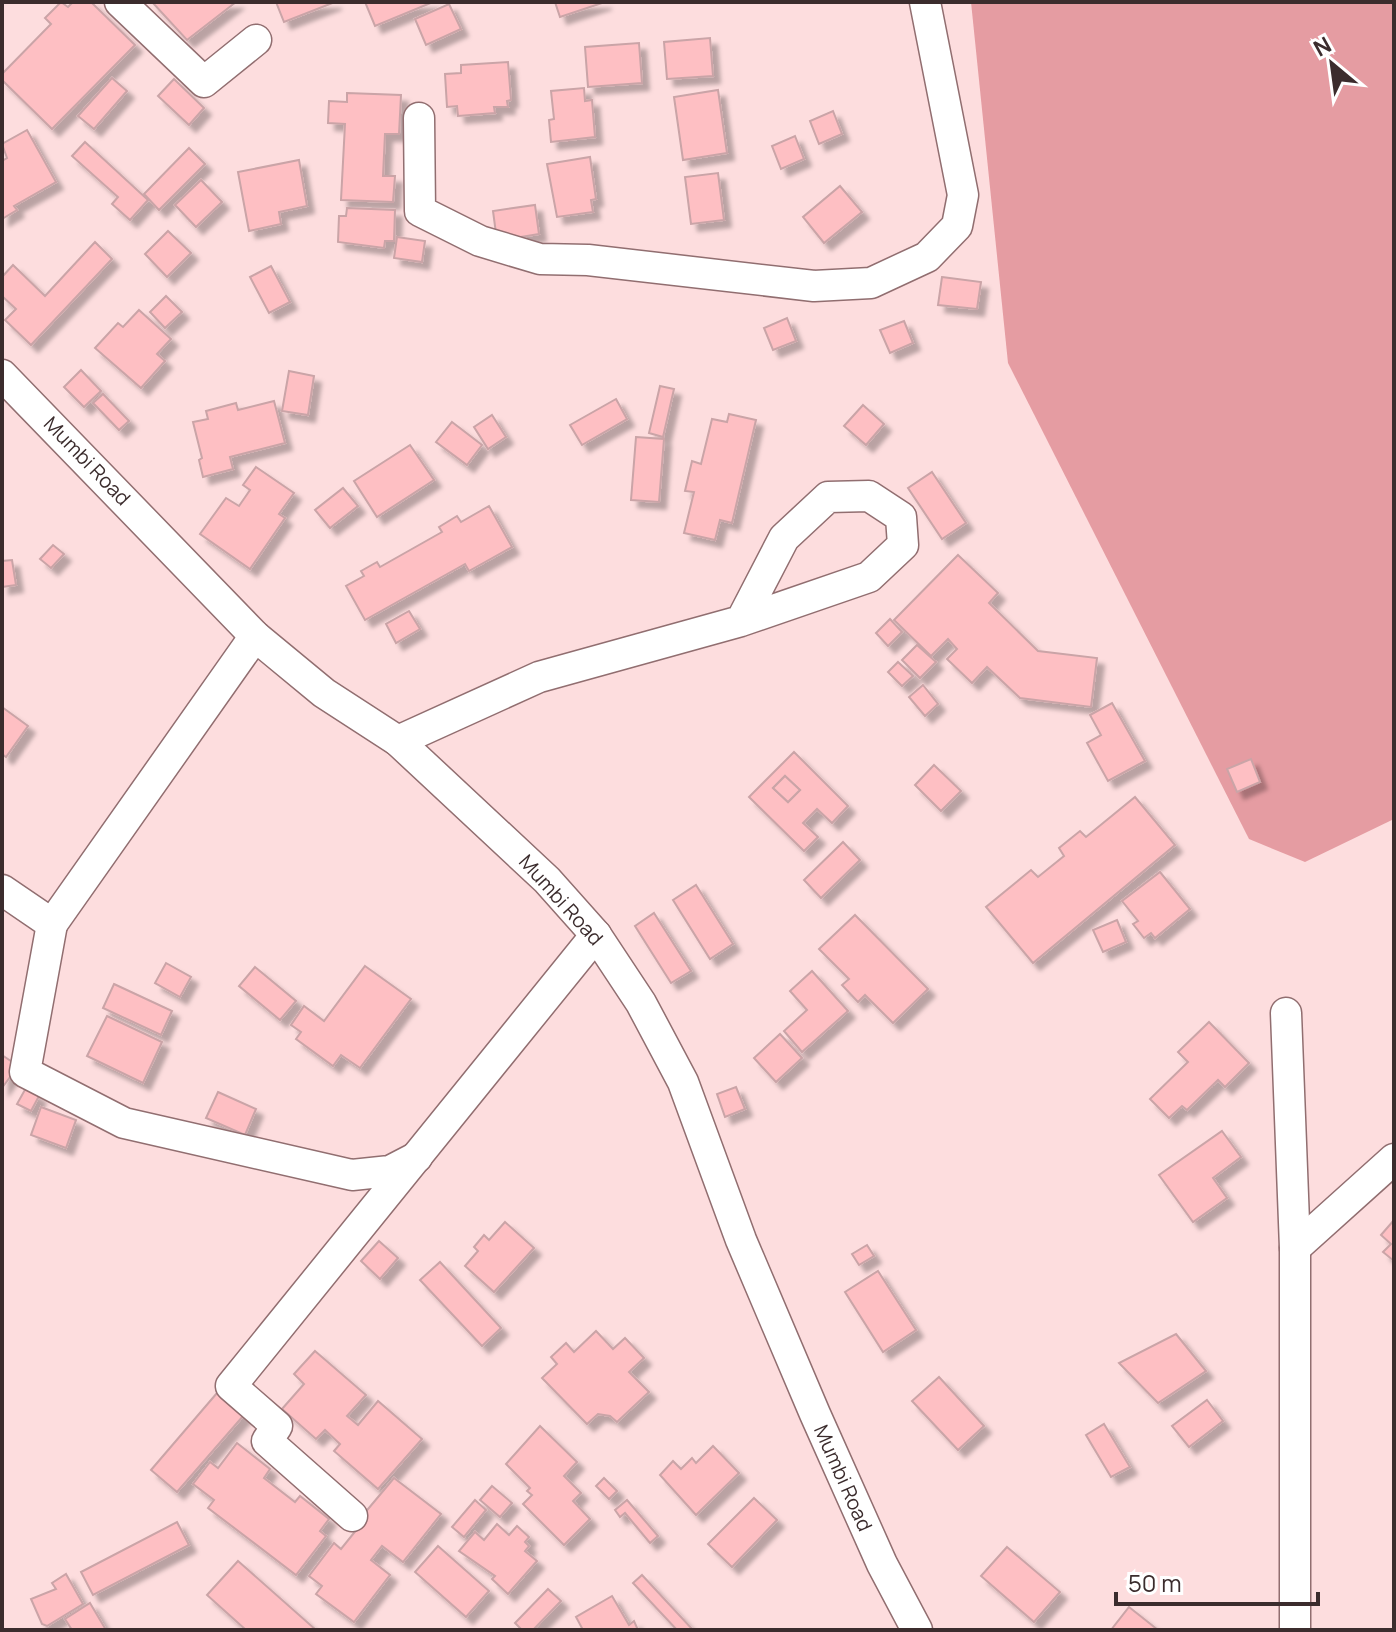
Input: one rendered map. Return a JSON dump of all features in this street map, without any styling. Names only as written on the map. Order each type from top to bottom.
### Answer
[{"type":"street","points":[[120,2],[204,82],[256,40]]},
{"type":"street","points":[[419,118],[420,211],[480,241],[540,259],[588,260],[814,286],[871,283],[927,257],[957,226],[963,195],[925,2]]},
{"type":"street","name":"Mumbi Road","points":[[2,375],[255,636],[324,693],[398,741],[547,880],[596,935],[641,1003],[683,1082],[741,1240],[815,1414],[882,1564],[917,1630]]},
{"type":"street","points":[[398,741],[539,677],[741,621],[869,577],[903,545],[901,517],[869,496],[828,497],[784,538],[741,621]]},
{"type":"street","points":[[255,636],[52,924],[25,1072],[124,1123],[352,1175],[390,1171],[419,1156]]},
{"type":"street","points":[[5,896],[52,924]]},
{"type":"street","points":[[352,1516],[267,1441],[277,1426],[231,1386],[596,935]]},
{"type":"street","points":[[1286,1013],[1295,1248],[1295,1630]]},
{"type":"street","points":[[1295,1248],[1394,1159]]},
{"type":"shaded area","points":[[971,2],[1394,2],[1394,819],[1305,862],[1249,839],[1008,363]]},
{"type":"building","points":[[61,2],[68,7],[73,2],[91,2],[135,45],[52,129],[2,80],[2,74],[51,24],[45,18]]},
{"type":"building","points":[[152,2],[236,2],[187,40]]},
{"type":"building","points":[[276,2],[335,2],[284,22]]},
{"type":"building","points":[[365,2],[433,2],[375,26]]},
{"type":"building","points":[[555,2],[605,2],[560,17]]},
{"type":"building","points":[[449,4],[461,29],[426,45],[415,19]]},
{"type":"building","points":[[710,38],[713,76],[667,79],[664,42]]},
{"type":"building","points":[[639,43],[642,83],[588,87],[585,47]]},
{"type":"building","points":[[508,62],[511,100],[507,101],[508,107],[494,107],[495,113],[458,116],[457,106],[447,107],[445,74],[461,73],[461,65]]},
{"type":"building","points":[[112,78],[127,91],[94,129],[78,116]]},
{"type":"building","points":[[174,79],[204,108],[189,125],[158,96]]},
{"type":"building","points":[[584,88],[585,101],[592,100],[595,137],[551,142],[549,120],[554,119],[551,91]]},
{"type":"building","points":[[718,90],[727,153],[683,160],[674,97]]},
{"type":"building","points":[[347,93],[401,95],[399,134],[385,134],[383,176],[395,176],[393,202],[341,200],[345,124],[328,123],[329,101],[347,102]]},
{"type":"building","points":[[833,111],[842,134],[819,144],[810,121]]},
{"type":"building","points":[[27,130],[56,182],[14,206],[17,210],[2,219],[2,161],[7,158],[2,144]]},
{"type":"building","points":[[795,136],[804,159],[781,169],[772,146]]},
{"type":"building","points":[[85,142],[148,200],[130,220],[112,204],[118,197],[72,156]]},
{"type":"building","points":[[189,148],[205,164],[159,210],[144,194]]},
{"type":"building","points":[[590,157],[596,199],[591,200],[593,212],[557,217],[547,164]]},
{"type":"building","points":[[299,160],[307,206],[279,212],[281,224],[249,231],[238,172]]},
{"type":"building","points":[[718,173],[724,220],[691,224],[685,177]]},
{"type":"building","points":[[201,180],[222,202],[196,227],[175,205]]},
{"type":"building","points":[[840,186],[862,212],[824,243],[803,217]]},
{"type":"building","points":[[535,205],[539,234],[497,241],[493,211]]},
{"type":"building","points":[[347,208],[395,210],[394,241],[385,241],[384,248],[338,242],[339,216],[346,216]]},
{"type":"building","points":[[168,231],[191,253],[167,277],[145,254]]},
{"type":"building","points":[[397,237],[425,241],[422,262],[394,258]]},
{"type":"building","points":[[95,242],[112,259],[31,345],[5,320],[16,309],[2,296],[2,277],[13,265],[45,296]]},
{"type":"building","points":[[271,266],[290,302],[269,313],[250,277]]},
{"type":"building","points":[[942,277],[981,282],[977,309],[938,305]]},
{"type":"building","points":[[166,296],[182,312],[165,328],[150,312]]},
{"type":"building","points":[[139,310],[171,339],[157,354],[165,361],[141,388],[95,348],[118,323],[123,327]]},
{"type":"building","points":[[787,318],[796,341],[773,350],[764,328]]},
{"type":"building","points":[[904,321],[913,343],[890,353],[880,330]]},
{"type":"building","points":[[81,370],[101,391],[84,407],[64,387]]},
{"type":"building","points":[[289,371],[314,376],[308,415],[282,411]]},
{"type":"building","points":[[660,386],[674,389],[663,437],[649,433]]},
{"type":"building","points":[[103,394],[129,421],[119,430],[93,403]]},
{"type":"building","points":[[616,399],[627,419],[582,445],[570,425]]},
{"type":"building","points":[[274,401],[285,443],[230,457],[233,469],[203,477],[199,460],[202,458],[193,422],[208,419],[206,411],[236,403],[238,410]]},
{"type":"building","points":[[863,405],[884,424],[866,445],[844,426]]},
{"type":"building","points":[[729,414],[756,420],[732,523],[720,520],[715,540],[684,533],[694,492],[685,491],[692,461],[701,464],[712,419],[727,422]]},
{"type":"building","points":[[492,415],[506,437],[488,449],[474,427]]},
{"type":"building","points":[[452,422],[482,445],[467,465],[436,442]]},
{"type":"building","points":[[636,437],[664,439],[659,502],[631,500]]},
{"type":"building","points":[[410,445],[434,480],[377,517],[354,481]]},
{"type":"building","points":[[256,467],[294,493],[279,514],[285,518],[250,569],[200,534],[226,498],[239,506],[250,490],[243,485]]},
{"type":"building","points":[[932,472],[966,523],[942,539],[908,488]]},
{"type":"building","points":[[343,488],[358,506],[330,528],[315,510]]},
{"type":"building","points":[[489,506],[512,547],[469,571],[465,564],[365,620],[346,586],[364,576],[361,571],[377,562],[380,567],[442,532],[439,527],[457,516],[461,522]]},
{"type":"building","points":[[53,545],[64,554],[51,568],[40,559]]},
{"type":"building","points":[[958,555],[998,593],[989,603],[1038,651],[1097,658],[1091,707],[1020,698],[987,667],[972,683],[947,659],[957,649],[948,639],[931,656],[894,620]]},
{"type":"building","points":[[12,560],[16,585],[2,587],[2,561]]},
{"type":"building","points":[[409,611],[420,629],[396,643],[386,624]]},
{"type":"building","points":[[890,619],[902,632],[888,646],[876,633]]},
{"type":"building","points":[[917,645],[936,662],[920,678],[902,660]]},
{"type":"building","points":[[898,662],[913,676],[902,686],[888,672]]},
{"type":"building","points":[[923,685],[938,704],[925,716],[909,697]]},
{"type":"building","points":[[1112,703],[1145,761],[1108,781],[1087,743],[1101,735],[1090,715]]},
{"type":"building","points":[[2,707],[28,726],[6,757],[2,754]]},
{"type":"building","points":[[794,752],[848,806],[832,823],[817,809],[803,823],[818,837],[804,851],[749,797]],"holes":[[[785,776],[800,790],[788,802],[773,788]]]},
{"type":"building","points":[[1251,759],[1260,782],[1237,792],[1227,769]]},
{"type":"building","points":[[934,765],[961,791],[941,811],[915,785]]},
{"type":"building","points":[[785,776],[800,790],[788,802],[773,788]]},
{"type":"building","points":[[1135,797],[1175,845],[1033,963],[986,907],[1031,870],[1038,877],[1064,856],[1059,848],[1080,831],[1086,837]]},
{"type":"building","points":[[843,842],[860,860],[821,898],[804,880]]},
{"type":"building","points":[[1160,872],[1190,909],[1155,938],[1151,933],[1144,938],[1133,924],[1138,921],[1122,901]]},
{"type":"building","points":[[696,885],[733,944],[710,959],[673,900]]},
{"type":"building","points":[[654,913],[691,971],[671,983],[635,926]]},
{"type":"building","points":[[855,915],[928,989],[893,1023],[865,995],[858,1002],[842,985],[849,979],[819,949]]},
{"type":"building","points":[[1117,920],[1126,942],[1103,952],[1093,930]]},
{"type":"building","points":[[166,963],[191,977],[180,997],[155,983]]},
{"type":"building","points":[[365,966],[411,999],[360,1068],[341,1055],[333,1066],[296,1039],[301,1032],[291,1025],[304,1006],[324,1021]]},
{"type":"building","points":[[255,967],[296,1001],[280,1020],[239,986]]},
{"type":"building","points":[[812,971],[848,1011],[802,1052],[784,1031],[807,1010],[790,991]]},
{"type":"building","points":[[114,984],[172,1011],[161,1035],[103,1008]]},
{"type":"building","points":[[107,1016],[162,1042],[143,1083],[87,1056]]},
{"type":"building","points":[[1209,1022],[1249,1063],[1225,1087],[1218,1080],[1187,1110],[1182,1106],[1169,1118],[1150,1099],[1188,1062],[1178,1052]]},
{"type":"building","points":[[780,1034],[802,1058],[776,1082],[754,1058]]},
{"type":"building","points":[[2,1055],[18,1066],[2,1088]]},
{"type":"building","points":[[736,1087],[745,1109],[725,1117],[717,1094]]},
{"type":"building","points":[[26,1088],[39,1096],[31,1111],[17,1104]]},
{"type":"building","points":[[218,1092],[256,1109],[245,1135],[206,1118]]},
{"type":"building","points":[[41,1107],[76,1120],[66,1148],[31,1135]]},
{"type":"building","points":[[1222,1131],[1241,1157],[1213,1178],[1227,1198],[1193,1222],[1159,1175]]},
{"type":"building","points":[[1394,1220],[1394,1261],[1383,1252],[1391,1244],[1381,1235]]},
{"type":"building","points":[[505,1222],[534,1248],[494,1292],[465,1266],[478,1251],[474,1247],[484,1235],[489,1240]]},
{"type":"building","points":[[379,1241],[398,1258],[380,1279],[361,1261]]},
{"type":"building","points":[[867,1245],[874,1256],[859,1265],[852,1254]]},
{"type":"building","points":[[440,1262],[501,1328],[482,1346],[420,1280]]},
{"type":"building","points":[[878,1271],[916,1330],[883,1352],[845,1292]]},
{"type":"building","points":[[596,1331],[613,1349],[625,1338],[644,1358],[629,1372],[649,1392],[617,1422],[610,1416],[598,1414],[587,1424],[542,1378],[557,1364],[551,1357],[566,1343],[574,1352]]},
{"type":"building","points":[[1176,1334],[1206,1371],[1158,1403],[1119,1363]]},
{"type":"building","points":[[315,1351],[366,1395],[347,1416],[358,1425],[378,1401],[422,1439],[378,1489],[334,1451],[340,1444],[325,1430],[316,1439],[282,1409],[304,1384],[294,1374]]},
{"type":"building","points":[[939,1377],[984,1426],[958,1450],[912,1401]]},
{"type":"building","points":[[217,1393],[244,1415],[177,1492],[151,1470]]},
{"type":"building","points":[[1207,1400],[1223,1421],[1189,1447],[1172,1426]]},
{"type":"building","points":[[1104,1424],[1130,1467],[1111,1477],[1086,1435]]},
{"type":"building","points":[[540,1426],[577,1462],[564,1476],[581,1493],[573,1501],[590,1519],[564,1545],[523,1504],[532,1495],[527,1491],[530,1488],[506,1464]]},
{"type":"building","points":[[237,1443],[270,1469],[264,1478],[295,1502],[300,1496],[329,1519],[320,1531],[326,1536],[296,1575],[208,1508],[214,1500],[193,1484],[210,1462],[218,1468]]},
{"type":"building","points":[[713,1446],[739,1473],[696,1515],[660,1475],[673,1461],[681,1469],[692,1458],[696,1463]]},
{"type":"building","points":[[394,1478],[441,1514],[403,1562],[382,1546],[371,1560],[390,1575],[354,1622],[316,1594],[322,1586],[309,1576],[334,1543],[341,1549],[366,1518],[363,1515]]},
{"type":"building","points":[[604,1478],[617,1491],[609,1499],[596,1486]]},
{"type":"building","points":[[492,1486],[512,1503],[500,1517],[480,1500]]},
{"type":"building","points":[[754,1498],[777,1520],[732,1567],[708,1544]]},
{"type":"building","points":[[475,1500],[486,1510],[464,1537],[452,1527]]},
{"type":"building","points":[[627,1500],[658,1536],[650,1543],[625,1513],[620,1517],[615,1510]]},
{"type":"building","points":[[177,1522],[189,1545],[93,1595],[81,1572]]},
{"type":"building","points":[[497,1524],[509,1535],[517,1526],[529,1537],[525,1542],[529,1546],[525,1551],[537,1561],[508,1594],[492,1579],[495,1576],[459,1551],[475,1532],[484,1540]]},
{"type":"building","points":[[438,1546],[489,1591],[466,1617],[415,1572]]},
{"type":"building","points":[[1007,1547],[1060,1592],[1034,1622],[981,1576]]},
{"type":"building","points":[[238,1561],[316,1630],[246,1630],[207,1595]]},
{"type":"building","points":[[66,1574],[83,1604],[47,1626],[42,1624],[31,1599],[56,1589],[52,1583]]},
{"type":"building","points":[[642,1575],[693,1630],[677,1630],[633,1583]]},
{"type":"building","points":[[548,1589],[561,1601],[533,1630],[522,1630],[515,1623]]},
{"type":"building","points":[[612,1596],[629,1625],[634,1621],[638,1630],[583,1630],[576,1617]]},
{"type":"building","points":[[90,1603],[106,1630],[72,1630],[65,1619]]},
{"type":"building","points":[[1129,1607],[1158,1630],[1111,1630]]}]
